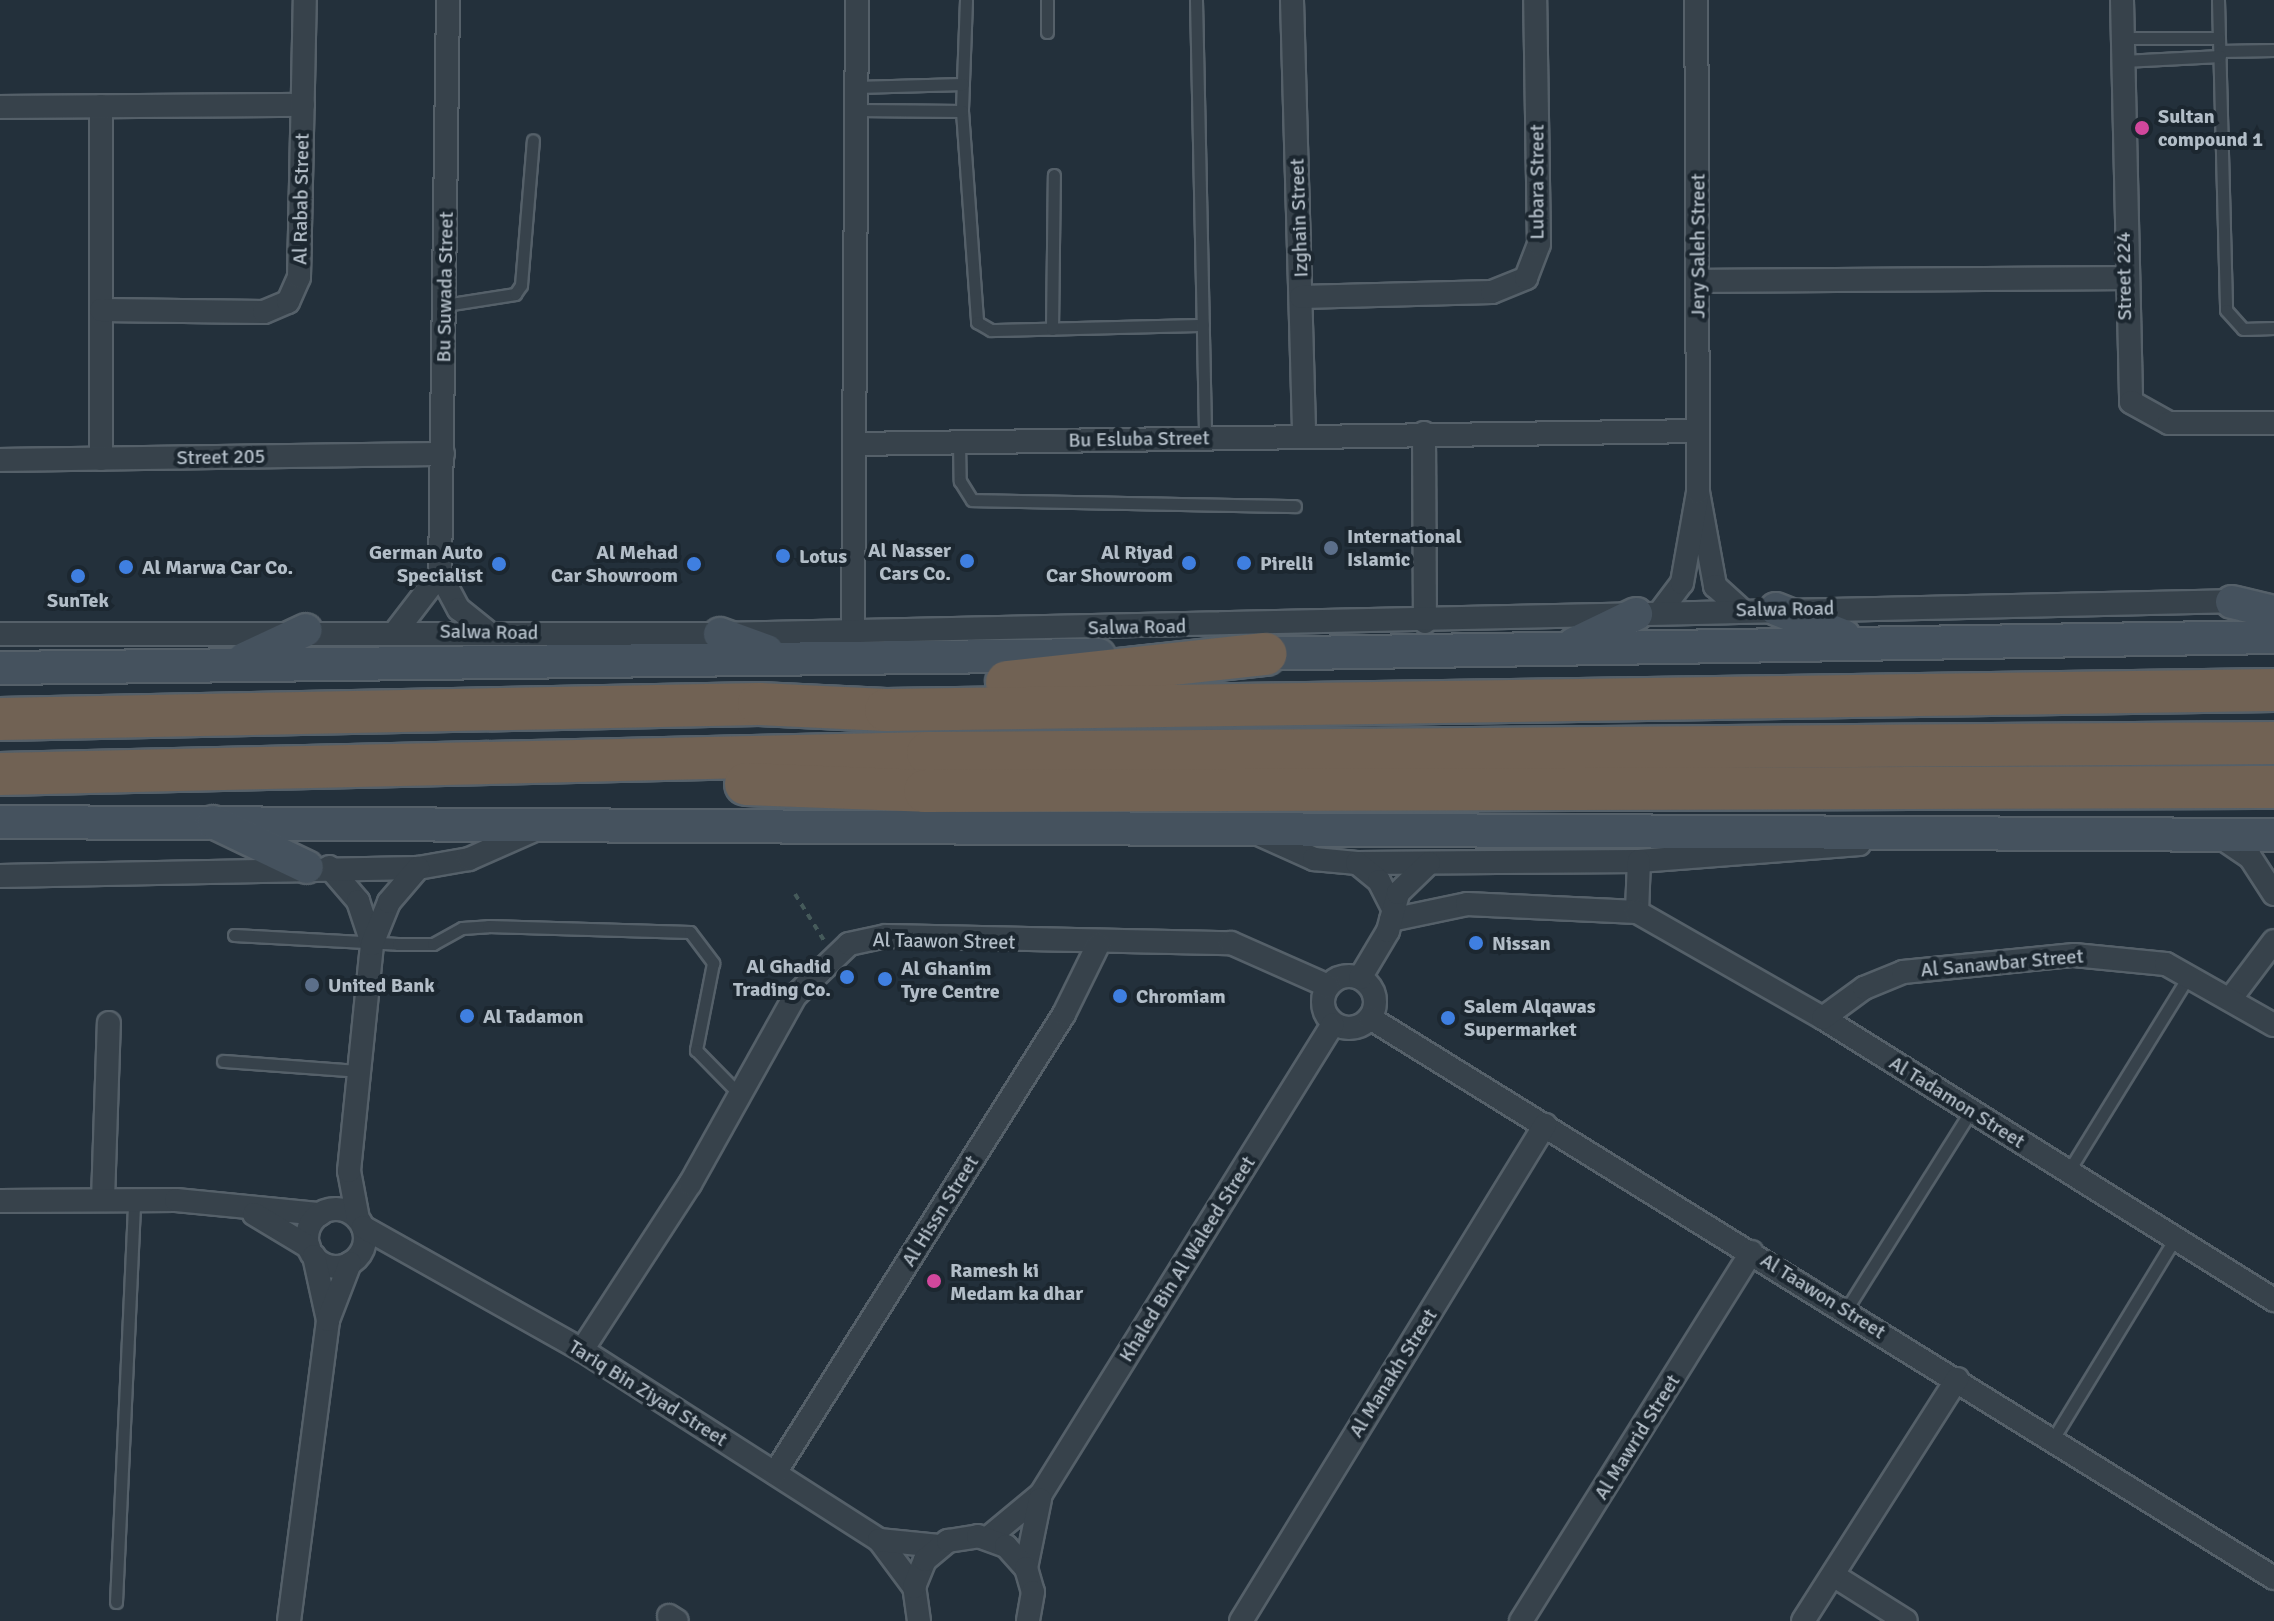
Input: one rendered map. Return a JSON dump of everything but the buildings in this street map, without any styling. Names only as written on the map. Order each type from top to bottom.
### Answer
[{"type":"highway","points":[[0,719],[759,704],[1118,675],[1265,654]]},
{"type":"highway","points":[[759,704],[886,710],[2274,690]]},
{"type":"highway","points":[[0,774],[501,766],[928,753],[2274,743]]},
{"type":"highway","points":[[501,766],[925,791],[2274,787]]},
{"type":"main road","points":[[2232,602],[2274,612]]},
{"type":"main road","points":[[1776,609],[1858,642]]},
{"type":"main road","points":[[1565,648],[1648,613]]},
{"type":"main road","points":[[232,664],[306,630]]},
{"type":"main road","points":[[720,634],[785,658]]},
{"type":"main road","name":"Salwa Road","points":[[0,668],[1265,654],[2274,637]]},
{"type":"main road","points":[[203,818],[318,867]]},
{"type":"main road","points":[[0,822],[203,818],[1255,832],[2274,835]]},
{"type":"street","name":"Al Rabab Street","points":[[101,310],[264,312],[288,302],[299,277],[305,0]]},
{"type":"street","name":"Bu Suwada Street","points":[[440,574],[448,0]]},
{"type":"street","points":[[853,632],[857,0]]},
{"type":"street","name":"Izghain Street","points":[[1292,0],[1304,436]]},
{"type":"street","name":"Lubara Street","points":[[1301,297],[1492,292],[1526,278],[1539,244],[1535,0]]},
{"type":"street","name":"Jery Saleh Street","points":[[1648,613],[1682,583],[1698,492],[1696,0]]},
{"type":"street","name":"Street 224","points":[[2122,0],[2126,386],[2140,413],[2169,423],[2274,423]]},
{"type":"street","points":[[0,107],[303,105]]},
{"type":"street","points":[[101,106],[101,459]]},
{"type":"street","points":[[1698,281],[2123,278]]},
{"type":"street","name":"Bu Esluba Street","points":[[854,444],[1698,431]]},
{"type":"street","points":[[1424,433],[1425,622]]},
{"type":"street","name":"Street 205","points":[[0,460],[443,454]]},
{"type":"street","name":"Jery Saleh Street","points":[[1698,492],[1715,586],[1742,610]]},
{"type":"street","points":[[397,630],[440,574],[459,609],[489,633]]},
{"type":"street","name":"Salwa Road","points":[[0,634],[397,630],[720,634],[1425,622],[1776,609],[2274,601]]},
{"type":"street","points":[[0,876],[318,867],[418,868],[469,859],[555,821]]},
{"type":"street","points":[[1255,832],[1314,859],[1357,863],[1639,861],[1783,854],[1919,834]]},
{"type":"street","points":[[2216,835],[2250,857],[2274,894]]},
{"type":"street","points":[[1637,912],[1639,861]]},
{"type":"street","points":[[1357,863],[1379,881],[1392,914]]},
{"type":"street","points":[[1360,978],[1410,876],[1429,863]]},
{"type":"street","points":[[318,867],[358,901],[372,944]]},
{"type":"street","points":[[289,1621],[328,1320],[352,1262],[361,1223],[349,1171],[372,944],[389,902],[418,868]]},
{"type":"street","name":"Al Tadamon Street","points":[[1392,914],[1467,904],[1637,912],[1823,1018],[2274,1300]]},
{"type":"street","name":"Al Taawon Street","points":[[582,1350],[740,1095],[795,996],[835,953],[886,936],[1098,945],[1231,943],[1328,986]]},
{"type":"street","points":[[2231,998],[2274,941]]},
{"type":"street","name":"Al Hissn Street","points":[[775,1473],[1064,1014],[1098,945]]},
{"type":"street","name":"Al Sanawbar Street","points":[[1823,1018],[1879,979],[1983,962],[2112,956],[2189,974],[2274,1025]]},
{"type":"street","points":[[1345,976],[1360,978],[1374,995],[1370,1018],[1351,1028],[1333,1024],[1322,1006],[1328,986],[1345,976]]},
{"type":"street","name":"Al Taawon Street","points":[[1370,1018],[1846,1310],[2274,1578]]},
{"type":"street","points":[[103,1200],[109,1023]]},
{"type":"street","name":"Khaled Bin Al Waleed Street","points":[[988,1538],[1041,1494],[1333,1024]]},
{"type":"street","name":"Al Manakh Street","points":[[1241,1621],[1545,1125]]},
{"type":"street","points":[[328,1320],[311,1252],[310,1226],[349,1171]]},
{"type":"street","points":[[0,1201],[134,1200],[322,1213],[361,1223]]},
{"type":"street","points":[[245,1210],[331,1266],[411,1257]]},
{"type":"street","name":"Tariq Bin Ziyad Street","points":[[361,1223],[411,1257],[582,1350],[879,1540],[914,1587]]},
{"type":"street","name":"Al Mawrid Street","points":[[1521,1621],[1752,1252]]},
{"type":"street","points":[[1803,1621],[1957,1379]]},
{"type":"street","name":"Khaled Bin Al Waleed Street","points":[[1026,1568],[1041,1494]]},
{"type":"street","points":[[988,1538],[1026,1568],[1035,1616]]},
{"type":"street","name":"Tariq Bin Ziyad Street","points":[[879,1540],[939,1546],[988,1538]]},
{"type":"street","points":[[919,1621],[914,1587],[939,1546]]},
{"type":"street","points":[[1833,1575],[1906,1621]]},
{"type":"lane","points":[[966,0],[962,111],[977,322],[991,330],[1203,325]]},
{"type":"lane","points":[[1047,0],[1047,32]]},
{"type":"lane","points":[[1196,0],[1205,437]]},
{"type":"lane","points":[[2218,0],[2226,310],[2243,329],[2274,328]]},
{"type":"lane","points":[[2123,38],[2219,38]]},
{"type":"lane","points":[[2122,61],[2274,50]]},
{"type":"lane","points":[[856,87],[963,84]]},
{"type":"lane","points":[[857,110],[962,111]]},
{"type":"lane","points":[[445,305],[515,294],[521,285],[533,140]]},
{"type":"lane","points":[[1052,329],[1054,175]]},
{"type":"lane","points":[[959,442],[960,481],[972,500],[1295,506]]},
{"type":"lane","points":[[234,935],[372,944],[433,944],[462,928],[488,926],[690,932],[713,963],[696,1050],[740,1095]]},
{"type":"lane","points":[[2068,1172],[2189,974]]},
{"type":"lane","points":[[223,1061],[359,1071]]},
{"type":"lane","points":[[1846,1310],[1971,1111]]},
{"type":"lane","points":[[116,1602],[134,1200]]},
{"type":"lane","points":[[2053,1439],[2175,1238]]},
{"type":"path","points":[[795,894],[807,922],[835,953]]},
{"type":"place","name":"Sultan compound 1","points":[[2142,128]]},
{"type":"place","name":"International Islamic","points":[[1331,548]]},
{"type":"place","name":"Lotus","points":[[783,556]]},
{"type":"place","name":"Al Nasser Cars Co.","points":[[967,561]]},
{"type":"place","name":"Al Riyad Car Showroom","points":[[1189,563]]},
{"type":"place","name":"Pirelli","points":[[1244,563]]},
{"type":"place","name":"German Auto Specialist","points":[[499,564]]},
{"type":"place","name":"Al Mehad Car Showroom","points":[[694,564]]},
{"type":"place","name":"Al Marwa Car Co.","points":[[126,567]]},
{"type":"place","name":"SunTek","points":[[78,576]]},
{"type":"place","name":"Nissan","points":[[1476,943]]},
{"type":"place","name":"Al Ghadid Trading Co.","points":[[847,977]]},
{"type":"place","name":"Al Ghanim Tyre Centre","points":[[885,979]]},
{"type":"place","name":"United Bank","points":[[312,985]]},
{"type":"place","name":"Chromiam","points":[[1120,996]]},
{"type":"place","name":"Al Tadamon","points":[[467,1016]]},
{"type":"place","name":"Salem Alqawas Supermarket","points":[[1448,1018]]},
{"type":"place","name":"Ramesh ki Medam ka dhar","points":[[934,1281]]}]
